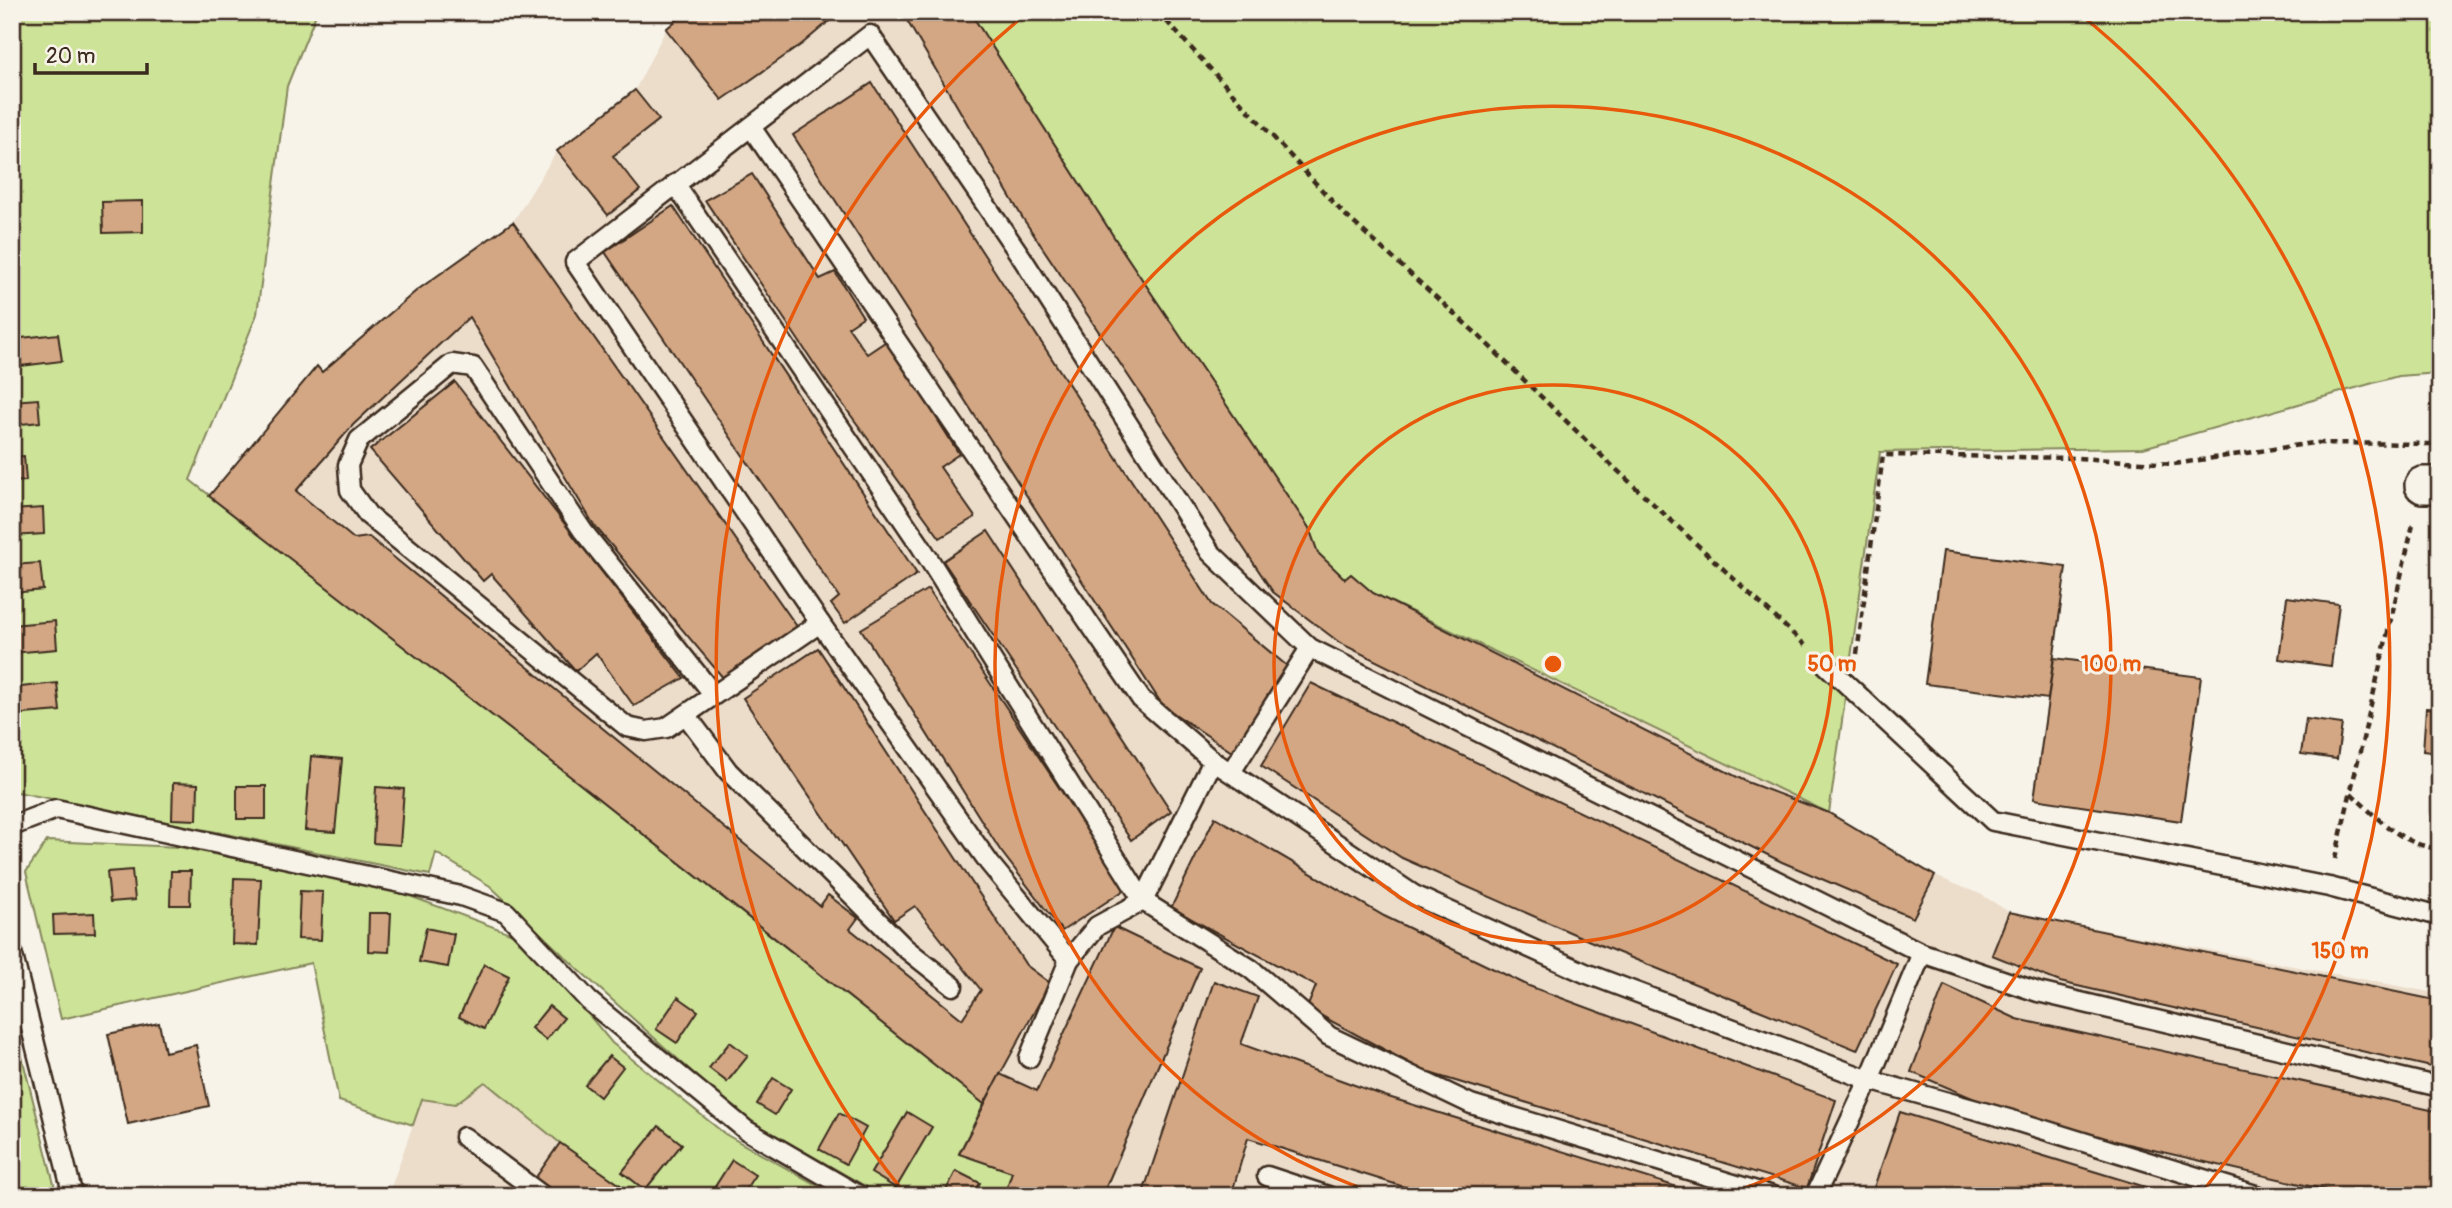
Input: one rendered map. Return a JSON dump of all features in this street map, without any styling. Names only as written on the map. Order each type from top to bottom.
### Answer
[{"type":"lane","points":[[1069,960],[990,864],[820,623],[575,262],[870,35],[1022,258],[1210,552],[1310,648],[1922,953],[2038,992],[2440,1087]]},
{"type":"lane","points":[[751,127],[1141,699],[1213,761],[1414,895],[1585,973],[1869,1080],[2012,1120],[2259,1196]]},
{"type":"lane","points":[[675,184],[920,545],[1143,901],[1251,969],[1329,1037],[1471,1104],[1773,1196]]},
{"type":"lane","points":[[714,695],[583,531],[472,367],[452,364],[359,440],[348,465],[350,490],[368,514],[627,727],[646,732],[666,728],[820,623]]},
{"type":"lane","points":[[1231,772],[1310,648]]},
{"type":"lane","points":[[1825,664],[1993,821],[2329,887],[2440,916]]},
{"type":"lane","points":[[686,715],[729,771],[905,948],[953,986]]},
{"type":"lane","points":[[1029,1058],[1069,960],[1097,926],[1143,901],[1213,761]]},
{"type":"lane","points":[[12,826],[56,809],[461,895],[506,912],[589,1001],[746,1130],[860,1196]]},
{"type":"lane","points":[[12,952],[73,1196]]},
{"type":"lane","points":[[1815,1196],[1869,1080],[1922,953]]},
{"type":"lane","points":[[464,1137],[543,1196]]},
{"type":"lane","points":[[1267,1176],[1328,1196]]},
{"type":"path","points":[[1158,12],[1344,214],[1479,336],[1604,458],[1825,664]]},
{"type":"path","points":[[1852,690],[1882,455],[2077,458],[2174,464],[2313,443],[2435,444]]},
{"type":"path","points":[[2329,887],[2431,485]]},
{"type":"path","points":[[2351,793],[2388,829],[2422,846],[2440,849]]},
{"type":"shaded area","points":[[686,12],[970,12],[1121,248],[1346,579],[1351,574],[1373,593],[1829,813],[1935,876],[1982,895],[2009,912],[2440,994],[2440,1196],[1004,1196],[959,1154],[984,1105],[209,496],[317,366],[323,372],[416,291],[513,222],[557,151],[635,90],[666,29]]},
{"type":"shaded area","points":[[485,1082],[560,1143],[636,1196],[388,1196],[422,1099],[455,1104]]},
{"type":"green space","points":[[12,12],[317,12],[287,86],[257,314],[190,480],[984,1104],[959,1153],[1012,1172],[1004,1196],[883,1196],[741,1116],[490,886],[436,853],[430,875],[12,791]]},
{"type":"green space","points":[[970,12],[2440,12],[2440,373],[2398,376],[2143,448],[1880,452],[1829,813],[1373,593],[1351,574],[1345,579],[1318,553],[1309,528],[1121,248]]},
{"type":"green space","points":[[47,841],[179,847],[396,891],[526,939],[612,1043],[725,1134],[836,1196],[636,1196],[560,1143],[485,1082],[455,1104],[422,1099],[413,1125],[339,1101],[311,963],[61,1019],[26,872]]},
{"type":"green space","points":[[12,1017],[57,1196],[12,1196]]},
{"type":"building","points":[[686,12],[840,12],[802,44],[722,100],[666,29]]},
{"type":"building","points":[[902,12],[970,12],[1121,248],[1309,528],[1318,553],[1345,579],[1351,574],[1373,593],[1747,782],[1829,813],[1935,876],[1913,918],[1782,862],[1340,643],[1273,592],[1022,217]]},
{"type":"building","points":[[872,83],[1212,604],[1292,670],[1238,756],[1163,706],[793,135]]},
{"type":"building","points":[[635,90],[659,120],[613,156],[640,190],[608,215],[557,151]]},
{"type":"building","points":[[752,174],[820,279],[835,272],[863,317],[848,327],[867,354],[888,340],[959,454],[940,467],[975,517],[940,538],[823,377],[705,200]]},
{"type":"building","points":[[143,201],[143,232],[103,233],[102,202]]},
{"type":"building","points":[[673,206],[917,574],[845,623],[831,604],[839,597],[605,252]]},
{"type":"building","points":[[513,222],[798,628],[724,679],[594,525],[469,317],[353,425],[296,491],[354,539],[369,537],[820,906],[828,895],[858,918],[850,929],[962,1019],[981,990],[915,906],[894,920],[743,698],[818,648],[1026,965],[1050,983],[984,1104],[547,758],[209,496],[317,366],[322,372],[416,291]]},
{"type":"building","points":[[58,334],[62,361],[12,367],[12,339]]},
{"type":"building","points":[[455,382],[684,678],[634,706],[596,653],[576,671],[491,574],[483,581],[370,450]]},
{"type":"building","points":[[38,399],[40,422],[12,425],[12,401]]},
{"type":"building","points":[[24,456],[26,481],[12,482],[12,457]]},
{"type":"building","points":[[43,508],[44,534],[12,536],[12,510]]},
{"type":"building","points":[[988,531],[1171,811],[1131,840],[943,561]]},
{"type":"building","points":[[1943,551],[2066,567],[2048,699],[1925,684]]},
{"type":"building","points":[[40,563],[43,590],[12,593],[12,565]]},
{"type":"building","points":[[928,589],[1126,889],[1062,931],[1000,850],[861,629]]},
{"type":"building","points":[[2287,597],[2339,604],[2331,666],[2279,659]]},
{"type":"building","points":[[55,621],[57,649],[12,653],[12,625]]},
{"type":"building","points":[[2054,658],[2201,677],[2181,821],[2034,799]]},
{"type":"building","points":[[57,683],[60,711],[12,715],[12,688]]},
{"type":"building","points":[[1311,683],[1897,964],[1857,1050],[1590,941],[1402,858],[1261,766]]},
{"type":"building","points":[[2426,708],[2440,709],[2440,753],[2423,751]]},
{"type":"building","points":[[2306,719],[2342,724],[2337,759],[2301,754]]},
{"type":"building","points":[[311,756],[342,759],[335,832],[305,830]]},
{"type":"building","points":[[2440,772],[2440,812],[2437,812]]},
{"type":"building","points":[[173,783],[198,784],[197,820],[172,819]]},
{"type":"building","points":[[237,786],[266,786],[266,819],[237,819]]},
{"type":"building","points":[[376,787],[404,789],[400,845],[373,843]]},
{"type":"building","points":[[1215,817],[1384,916],[1529,986],[1836,1100],[1807,1188],[1426,1072],[1307,1008],[1316,986],[1171,908]]},
{"type":"building","points":[[132,870],[135,900],[110,902],[107,872]]},
{"type":"building","points":[[171,871],[191,871],[190,905],[170,905]]},
{"type":"building","points":[[234,878],[261,879],[258,945],[232,944]]},
{"type":"building","points":[[300,891],[323,892],[321,940],[298,939]]},
{"type":"building","points":[[2009,912],[2440,1001],[2440,1069],[2060,982],[1992,955]]},
{"type":"building","points":[[94,913],[95,933],[54,934],[53,915]]},
{"type":"building","points":[[369,913],[391,913],[389,952],[368,951]]},
{"type":"building","points":[[1114,927],[1200,968],[1103,1194],[1106,1196],[1004,1196],[1012,1172],[959,1154],[1000,1074],[1037,1091]]},
{"type":"building","points":[[426,928],[454,934],[448,967],[419,962]]},
{"type":"building","points":[[484,964],[509,976],[484,1029],[459,1017]]},
{"type":"building","points":[[1214,981],[1258,997],[1241,1044],[1385,1096],[1706,1196],[1433,1196],[1248,1138],[1231,1196],[1142,1196]]},
{"type":"building","points":[[1944,985],[2017,1019],[2440,1112],[2440,1196],[2352,1196],[2024,1120],[1911,1072]]},
{"type":"building","points":[[678,997],[698,1011],[677,1043],[656,1029]]},
{"type":"building","points":[[549,1006],[564,1018],[546,1040],[531,1028]]},
{"type":"building","points":[[159,1023],[165,1052],[196,1045],[209,1106],[128,1124],[108,1034]]},
{"type":"building","points":[[730,1042],[748,1056],[727,1082],[709,1068]]},
{"type":"building","points":[[609,1056],[623,1067],[600,1097],[585,1085]]},
{"type":"building","points":[[773,1078],[791,1089],[775,1115],[757,1104]]},
{"type":"building","points":[[907,1112],[932,1127],[896,1188],[871,1173]]},
{"type":"building","points":[[1900,1112],[2175,1196],[1871,1196]]},
{"type":"building","points":[[839,1113],[866,1128],[846,1164],[819,1149]]},
{"type":"building","points":[[659,1126],[682,1144],[645,1190],[622,1172]]},
{"type":"building","points":[[560,1143],[636,1196],[557,1196],[534,1180]]},
{"type":"building","points":[[732,1160],[755,1175],[741,1196],[716,1196],[711,1193]]},
{"type":"building","points":[[956,1171],[980,1183],[973,1196],[943,1196]]},
{"type":"building","points":[[516,1187],[530,1196],[510,1196]]},
{"type":"building","points":[[466,1189],[477,1196],[462,1196]]}]
